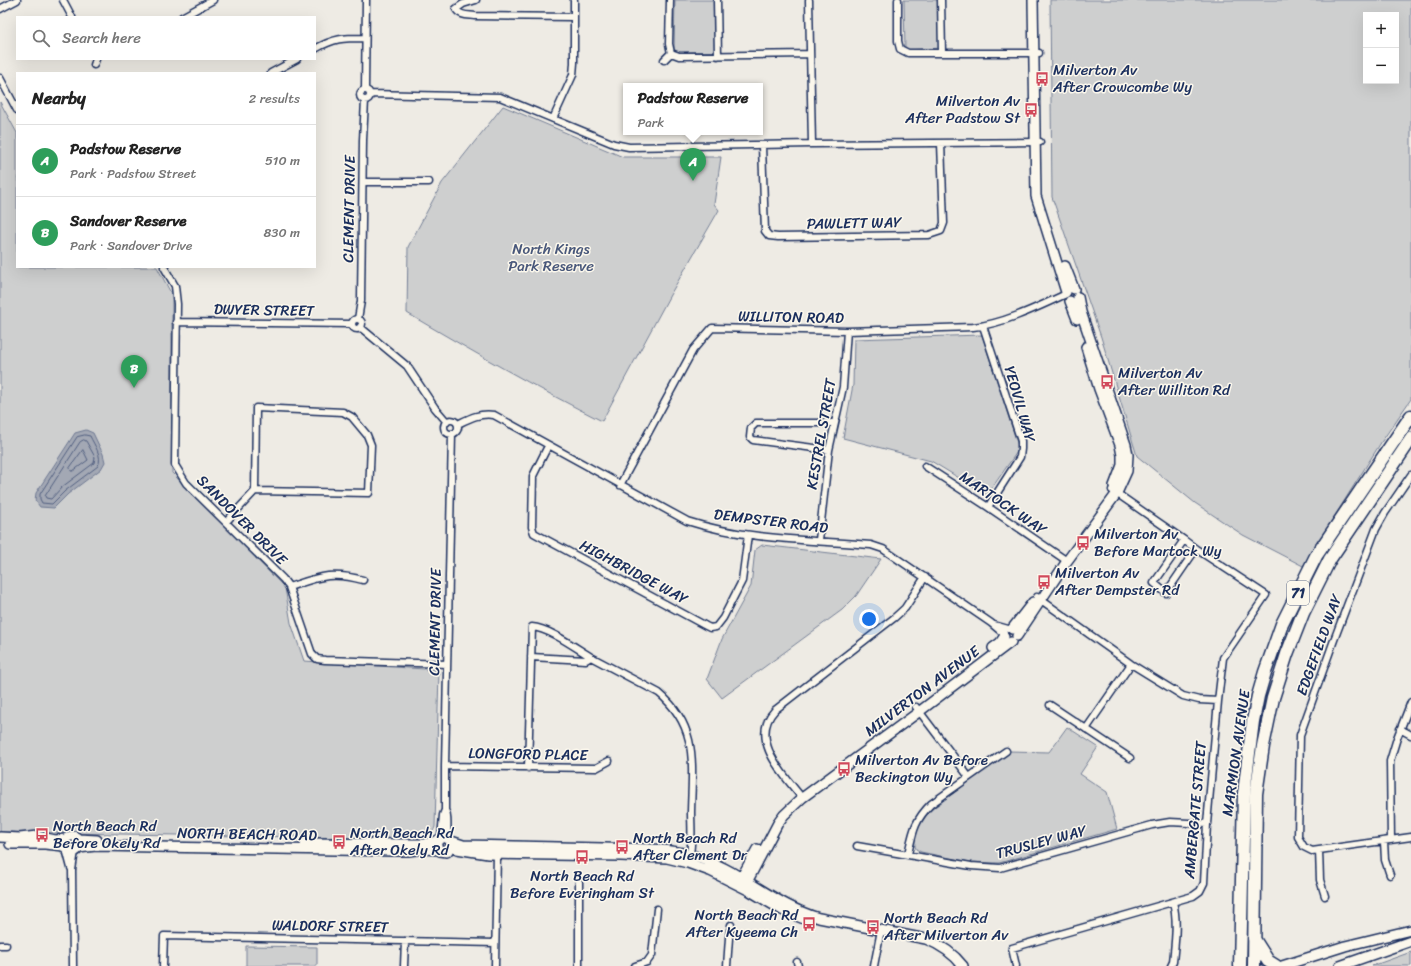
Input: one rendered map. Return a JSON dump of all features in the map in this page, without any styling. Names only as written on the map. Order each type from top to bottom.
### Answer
[{"type":"highway","name":"MARMION AVENUE","points":[[1239,964],[1244,793],[1253,721],[1264,672],[1282,624],[1316,556],[1411,416]]},
{"type":"highway","name":"MARMION AVENUE","points":[[1254,966],[1256,794],[1262,746],[1273,698],[1287,654],[1303,613],[1330,559],[1411,439]]},
{"type":"highway","points":[[1254,938],[1268,961],[1276,966]]},
{"type":"main road","name":"MILVERTON AVENUE","points":[[743,883],[778,823],[801,796],[918,709],[1009,635],[1039,598],[1064,560],[1115,492],[1122,465],[1120,445],[1037,203],[1036,52],[1033,0]]},
{"type":"main road","name":"MILVERTON AVENUE","points":[[1036,52],[1039,0]]},
{"type":"main road","points":[[0,838],[37,836],[55,840],[65,845],[70,852],[77,846],[72,836],[65,845]]},
{"type":"main road","points":[[0,843],[65,845]]},
{"type":"main road","name":"NORTH BEACH ROAD","points":[[77,846],[408,851],[424,849],[444,843],[497,850],[649,849],[689,859],[710,871],[743,883],[809,915],[880,932],[933,948],[947,957],[954,966]]},
{"type":"main road","points":[[1282,966],[1345,946],[1411,930]]},
{"type":"main road","name":"NORTH BEACH ROAD","points":[[880,932],[926,939],[934,942],[953,955],[963,966]]},
{"type":"main road","points":[[1340,966],[1411,941]]},
{"type":"street","points":[[0,9],[17,0]]},
{"type":"street","points":[[63,0],[71,16]]},
{"type":"street","points":[[184,16],[213,0]]},
{"type":"street","points":[[366,0],[364,90],[361,91],[360,95],[362,99],[365,100],[369,98],[370,94]]},
{"type":"street","points":[[476,0],[459,6],[456,9],[461,14],[475,16],[574,17]]},
{"type":"street","points":[[553,119],[572,75],[574,63],[574,0]]},
{"type":"street","points":[[670,0],[669,44],[671,53]]},
{"type":"street","points":[[717,0],[718,56]]},
{"type":"street","points":[[809,0],[812,144]]},
{"type":"street","points":[[898,0],[898,41],[900,49],[908,53],[1036,52]]},
{"type":"street","points":[[942,0],[942,53]]},
{"type":"street","points":[[316,48],[334,39],[365,38]]},
{"type":"street","points":[[671,53],[679,56],[810,54]]},
{"type":"street","points":[[664,60],[671,53]]},
{"type":"street","points":[[274,72],[295,60]]},
{"type":"street","points":[[0,78],[16,108]]},
{"type":"street","points":[[364,90],[368,91],[370,94],[500,97],[614,144],[630,147],[1037,142]]},
{"type":"street","name":"CLEMENT DRIVE","points":[[358,319],[361,301],[362,182],[365,100]]},
{"type":"street","name":"PAWLETT WAY","points":[[762,146],[765,232],[769,236],[778,237],[846,237],[929,235],[941,231],[944,223],[941,143]]},
{"type":"street","points":[[362,182],[429,182]]},
{"type":"street","name":"SANDOVER DRIVE","points":[[165,268],[175,286],[177,304],[175,465],[186,483],[283,579],[289,587],[312,654],[316,659],[447,664]]},
{"type":"street","name":"WILLITON ROAD","points":[[620,485],[693,350],[712,328],[847,331],[983,326],[1070,296]]},
{"type":"street","points":[[358,319],[361,322],[360,327],[355,328],[352,324],[353,320],[358,319]]},
{"type":"street","name":"DWYER STREET","points":[[176,322],[352,324]]},
{"type":"street","name":"YEOVIL WAY","points":[[983,326],[1021,441],[1020,457],[988,507]]},
{"type":"street","name":"CLEMENT DRIVE","points":[[360,327],[407,366],[435,408],[447,422],[445,430],[452,434]]},
{"type":"street","name":"KESTREL STREET","points":[[818,540],[829,450],[843,388],[847,331]]},
{"type":"street","points":[[226,522],[255,491],[256,408],[344,412],[352,416],[366,435],[371,445],[369,493],[255,491]]},
{"type":"street","name":"DEMPSTER ROAD","points":[[458,424],[472,416],[479,414],[494,415],[548,446],[688,521],[748,535],[871,545],[883,549],[1009,635]]},
{"type":"street","points":[[447,422],[452,420],[458,424]]},
{"type":"street","points":[[829,450],[753,440],[750,437],[751,428],[756,423],[835,423]]},
{"type":"street","name":"CLEMENT DRIVE","points":[[452,434],[457,432],[458,424]]},
{"type":"street","name":"CLEMENT DRIVE","points":[[444,843],[443,815],[445,810],[452,434]]},
{"type":"street","name":"HIGHBRIDGE WAY","points":[[548,446],[533,476],[532,527],[534,533],[710,628],[716,627],[723,618],[742,581],[748,535]]},
{"type":"street","name":"MARTOCK WAY","points":[[925,466],[988,507],[1064,560]]},
{"type":"street","name":"EDGEFIELD WAY","points":[[1319,850],[1312,850],[1304,847],[1298,837],[1300,735],[1376,529],[1411,475]]},
{"type":"street","points":[[1115,492],[1184,540],[1196,549],[1166,593],[1154,583],[1184,540]]},
{"type":"street","name":"AMBERGATE STREET","points":[[1016,966],[1012,948],[1193,896],[1200,891],[1204,883],[1207,824],[1223,658],[1266,595],[1196,549]]},
{"type":"street","points":[[289,587],[331,575],[347,576],[363,580]]},
{"type":"street","points":[[801,796],[769,752],[765,731],[766,723],[770,715],[894,618],[905,608],[926,578]]},
{"type":"street","points":[[1039,598],[1131,664],[1183,696],[1200,700],[1218,701]]},
{"type":"street","points":[[528,768],[532,627],[538,627],[548,631],[591,657],[658,693],[668,701],[674,709],[686,728],[692,762],[689,859]]},
{"type":"street","points":[[531,657],[586,660],[591,657]]},
{"type":"street","points":[[1086,729],[1131,664]]},
{"type":"street","points":[[1391,840],[1390,761],[1400,729],[1411,702]]},
{"type":"street","points":[[1050,705],[1130,758]]},
{"type":"street","points":[[918,709],[969,777]]},
{"type":"street","points":[[1400,729],[1411,735]]},
{"type":"street","points":[[908,854],[913,829],[921,814],[931,804],[1006,751]]},
{"type":"street","name":"LONGFORD PLACE","points":[[445,766],[596,768],[609,760]]},
{"type":"street","name":"TRUSLEY WAY","points":[[856,846],[972,866],[1000,868],[1152,825],[1170,822],[1207,824]]},
{"type":"street","points":[[1325,896],[1320,880],[1319,850],[1411,836]]},
{"type":"street","points":[[1384,841],[1385,860],[1390,874]]},
{"type":"street","points":[[65,845],[72,870]]},
{"type":"street","points":[[73,966],[72,870],[77,846]]},
{"type":"street","points":[[495,966],[497,850]]},
{"type":"street","points":[[578,966],[579,882]]},
{"type":"street","points":[[1171,966],[1173,962],[1176,928],[1175,912],[1172,902]]},
{"type":"street","points":[[635,966],[647,962],[652,955],[657,909]]},
{"type":"street","points":[[727,966],[728,938],[731,925]]},
{"type":"street","points":[[874,966],[880,932]]},
{"type":"street","name":"WALDORF STREET","points":[[163,966],[164,936],[495,943]]},
{"type":"street","points":[[404,966],[405,941]]},
{"type":"green space","points":[[675,0],[716,0],[717,52],[674,53]]},
{"type":"green space","points":[[904,0],[941,0],[942,48],[905,50]]},
{"type":"green space","points":[[1050,0],[1411,0],[1411,399],[1382,441],[1303,566],[1243,535],[1195,503],[1137,456],[1101,337],[1052,197]]},
{"type":"green space","points":[[0,102],[16,131],[16,268],[158,268],[172,295],[172,473],[285,588],[291,623],[304,661],[439,670],[435,827],[432,832],[424,837],[418,839],[0,832]]},
{"type":"green space","name":"North Kings Park Reserve","points":[[503,106],[623,157],[721,157],[714,204],[719,210],[670,295],[602,421],[503,368],[407,313],[408,247],[442,183]]},
{"type":"green space","points":[[982,335],[1019,449],[987,495],[931,461],[843,438],[853,385],[854,339]]},
{"type":"green space","points":[[762,545],[881,559],[856,596],[842,610],[722,698],[707,679],[722,639],[751,586],[755,550]]},
{"type":"green space","points":[[1067,727],[1098,747],[1080,774],[1107,792],[1117,829],[999,863],[970,862],[921,852],[916,849],[916,834],[921,823],[931,810],[1009,751],[1049,752]]},
{"type":"green space","points":[[246,946],[317,947],[317,966],[246,966]]},
{"type":"green space","points":[[1411,952],[1411,966],[1372,966]]},
{"type":"water","points":[[86,430],[93,433],[103,454],[105,462],[101,469],[68,494],[54,508],[40,507],[35,500],[36,493],[75,433]]},
{"type":"place","name":"Milverton Av After Crowcombe Wy","points":[[1042,79]]},
{"type":"place","name":"Milverton Av After Padstow St","points":[[1031,110]]},
{"type":"place","name":"Padstow Reserve","points":[[693,181]]},
{"type":"place","name":"Milverton Av After Williton Rd","points":[[1107,382]]},
{"type":"place","name":"Sandover Reserve","points":[[134,388]]},
{"type":"place","name":"Milverton Av Before Martock Wy","points":[[1083,543]]},
{"type":"place","name":"Milverton Av After Dempster Rd","points":[[1044,582]]},
{"type":"place","name":"Milverton Av Before Beckington Wy","points":[[844,769]]},
{"type":"place","name":"North Beach Rd Before Okely Rd","points":[[42,835]]},
{"type":"place","name":"North Beach Rd After Okely Rd","points":[[339,842]]},
{"type":"place","name":"North Beach Rd After Clement Dr","points":[[622,847]]},
{"type":"place","name":"North Beach Rd Before Everingham St","points":[[582,857]]},
{"type":"place","name":"North Beach Rd After Kyeema Ch","points":[[809,924]]},
{"type":"place","name":"North Beach Rd After Milverton Av","points":[[873,927]]}]
